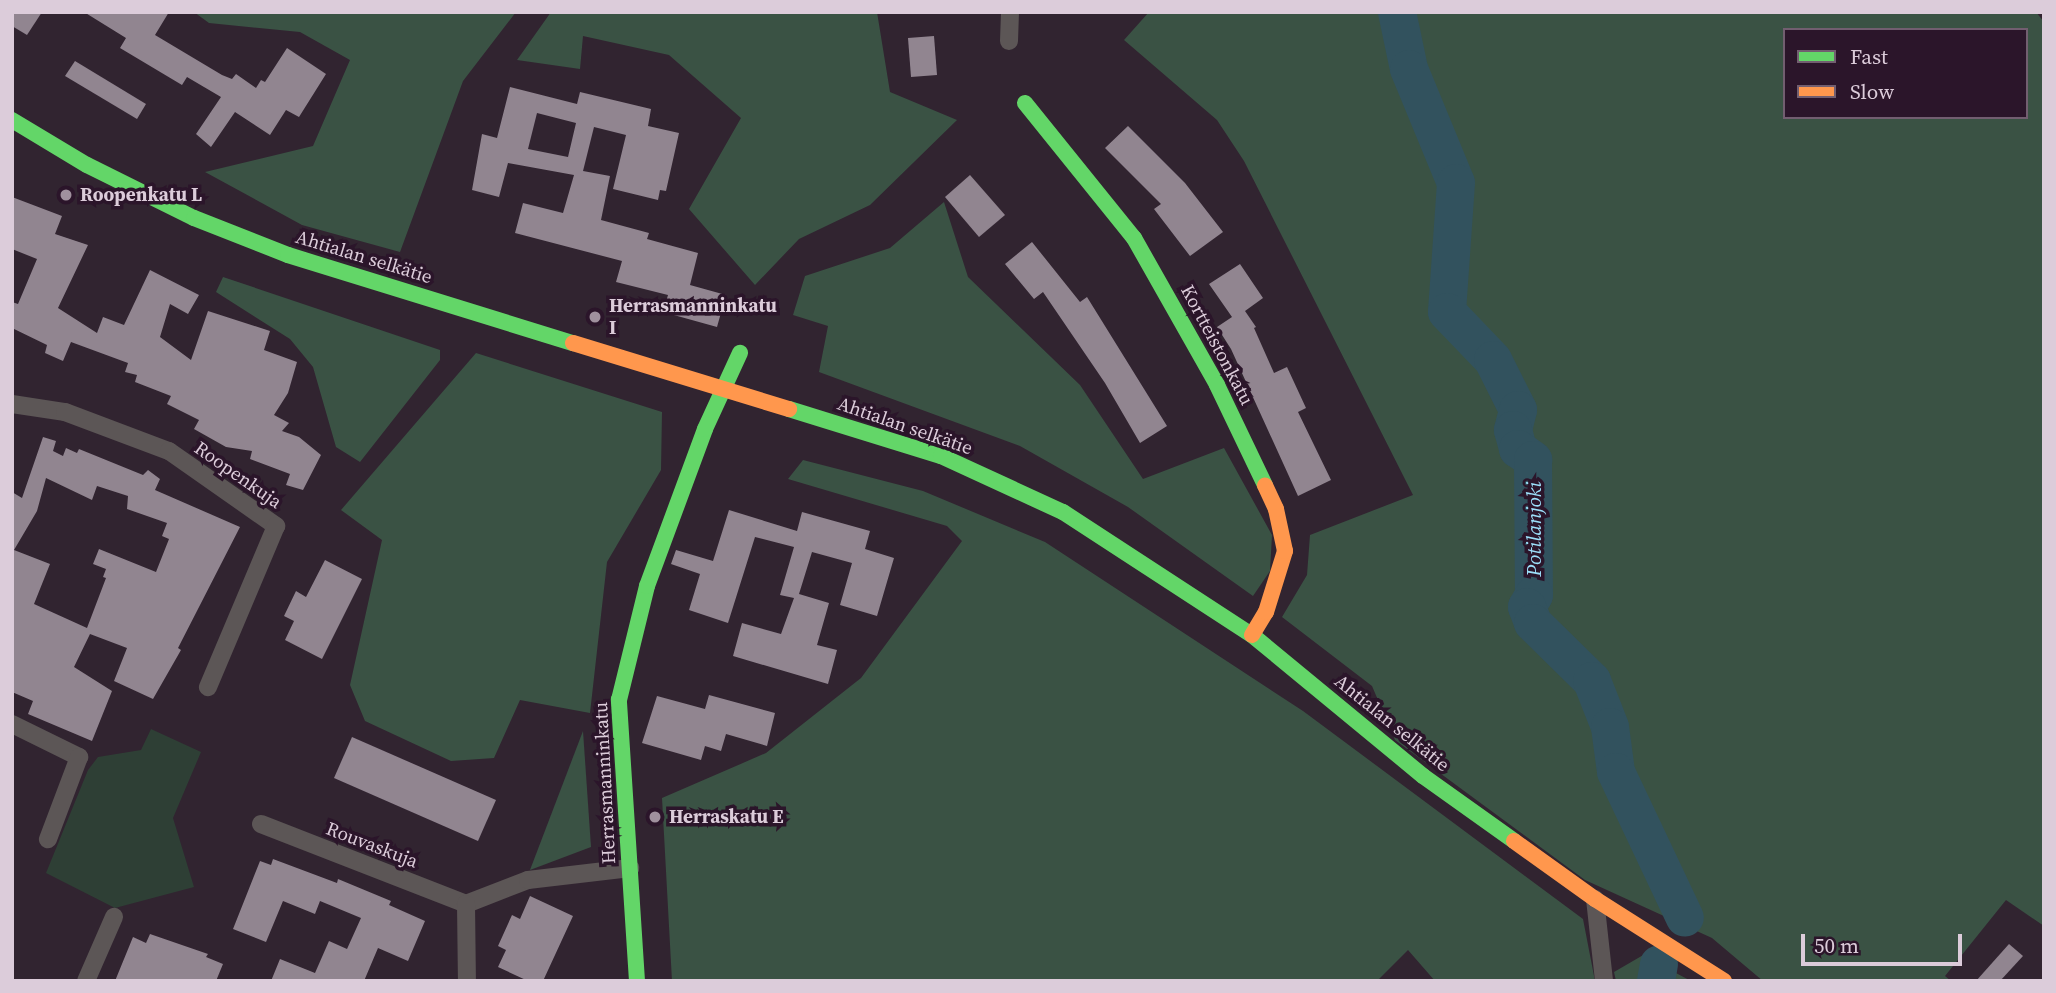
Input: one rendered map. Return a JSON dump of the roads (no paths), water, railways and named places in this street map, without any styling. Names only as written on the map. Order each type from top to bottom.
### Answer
[{"type":"street","points":[[1009,41],[1010,12]]},
{"type":"street","name":"Kortteistonkatu","points":[[1025,103],[1134,238],[1217,385],[1276,509],[1285,551],[1266,612],[1252,635]]},
{"type":"street","name":"Ahtialan selkätie","points":[[12,120],[87,165],[182,212],[288,255],[941,456],[1050,507],[1252,635],[1423,776],[1595,899],[1724,981]]},
{"type":"street","name":"Herrasmanninkatu","points":[[637,981],[619,700],[647,586],[705,429],[740,353]]},
{"type":"street","name":"Roopenkuja","points":[[12,404],[65,412],[169,451],[276,526],[208,687]]},
{"type":"street","points":[[12,723],[79,757],[48,839]]},
{"type":"street","name":"Rouvaskuja","points":[[261,824],[466,905]]},
{"type":"street","points":[[467,981],[466,905],[528,880],[630,868]]},
{"type":"street","points":[[1595,899],[1604,981]]},
{"type":"street","points":[[86,981],[114,917]]},
{"type":"waterway","name":"Potilanjoki","points":[[1397,12],[1409,69],[1456,183],[1447,312],[1493,360],[1518,410],[1513,430],[1518,449],[1533,460],[1534,595],[1527,607],[1533,623],[1592,681],[1610,727],[1616,772],[1685,918]]},
{"type":"waterway","name":"Potilanjoki","points":[[1656,981],[1659,964]]},
{"type":"place","name":"Roopenkatu L","points":[[66,195]]},
{"type":"place","name":"Herrasmanninkatu I","points":[[595,317]]},
{"type":"place","name":"Herraskatu E","points":[[655,817]]}]
